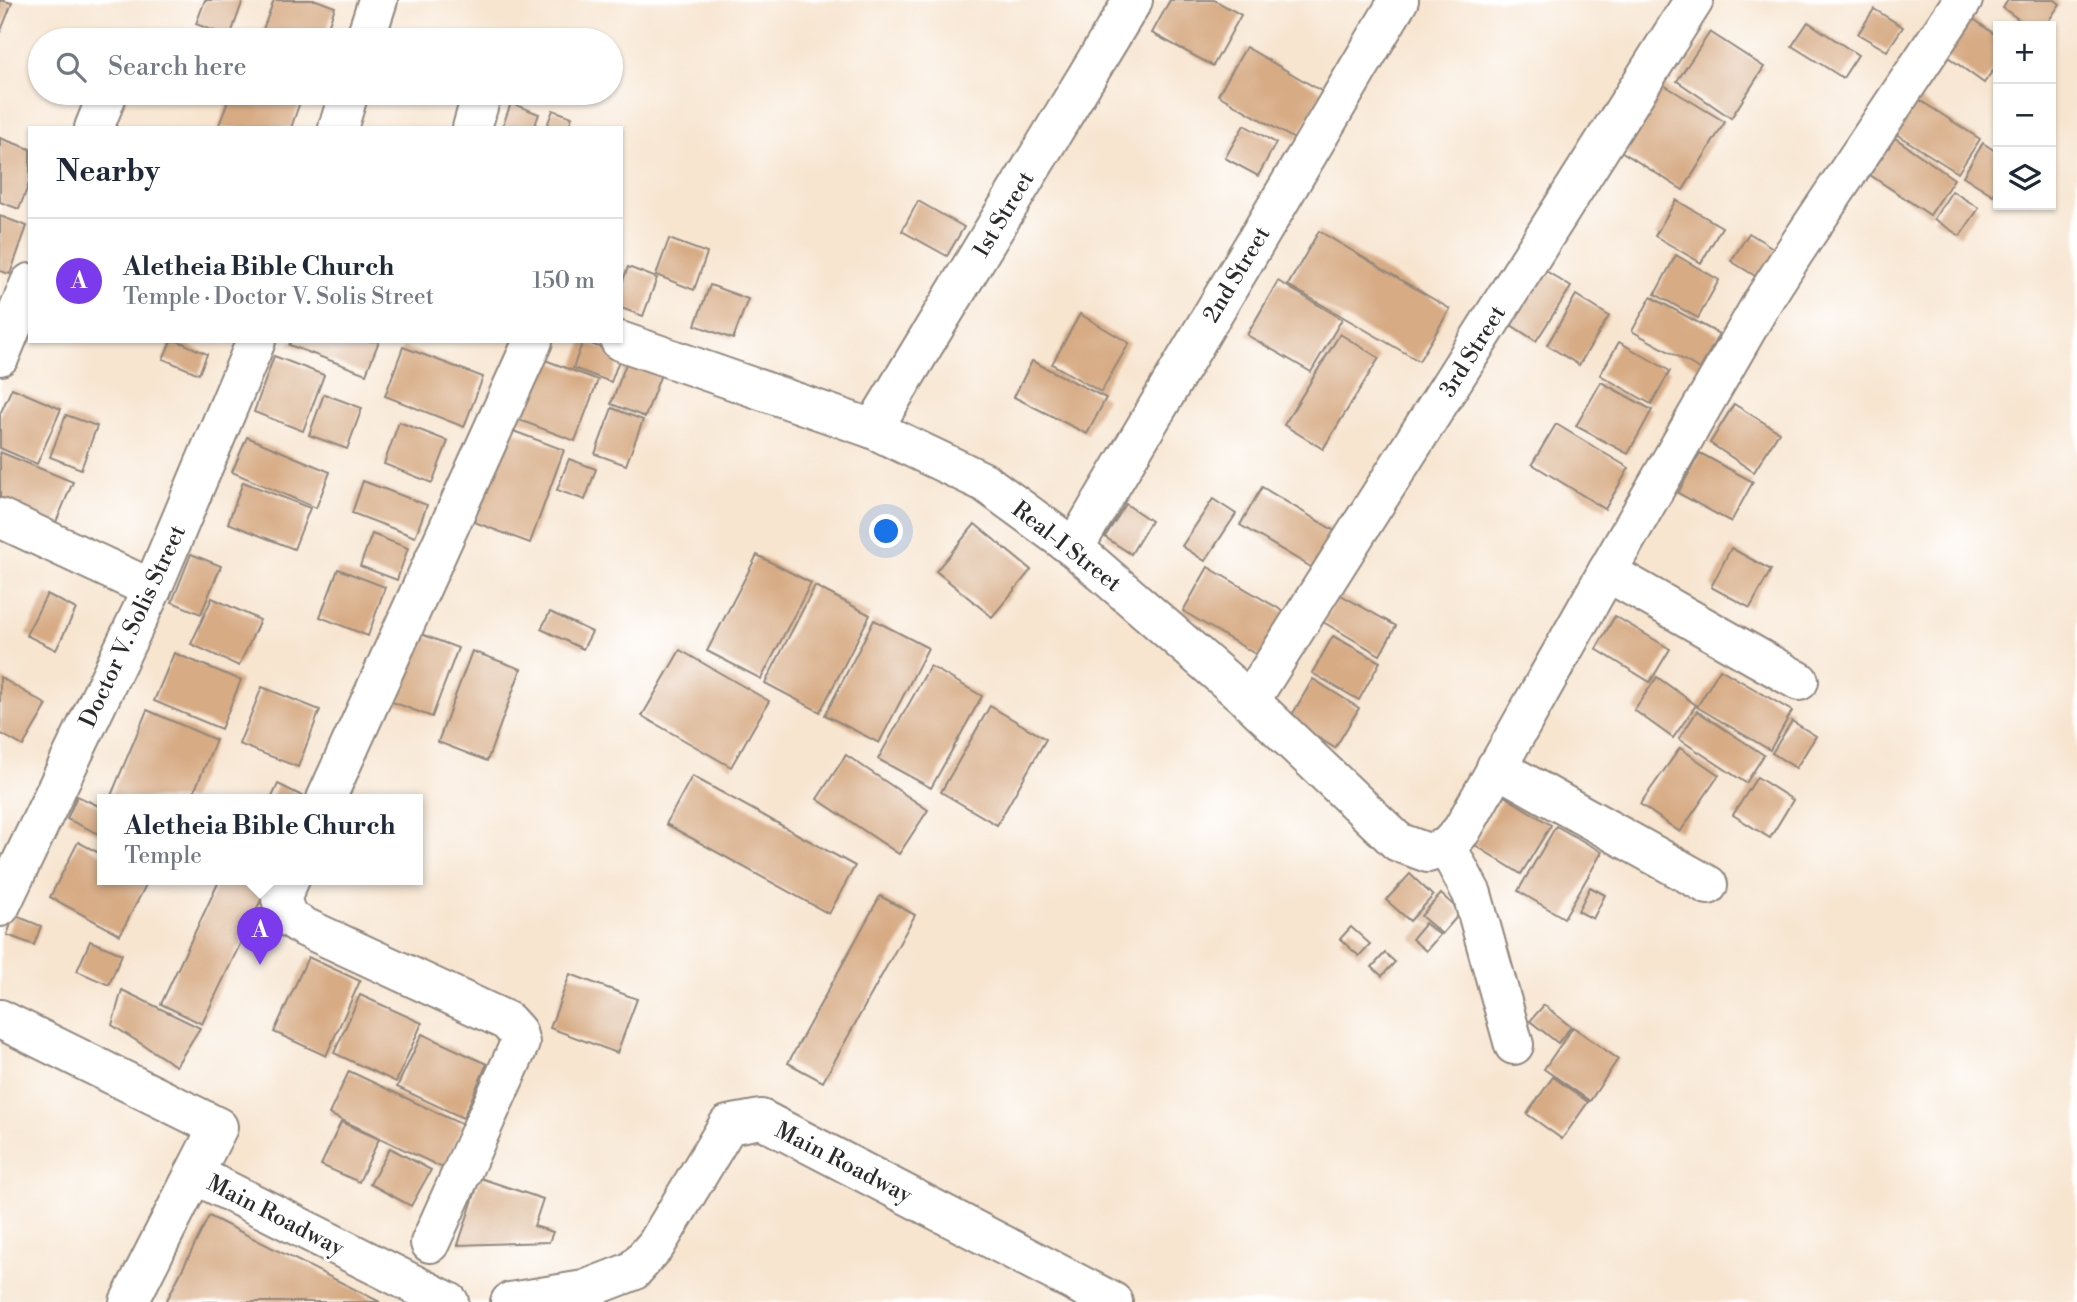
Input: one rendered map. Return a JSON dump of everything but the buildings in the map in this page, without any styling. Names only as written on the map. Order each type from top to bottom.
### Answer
[{"type":"street","points":[[370,28],[378,0]]},
{"type":"street","name":"1st Street","points":[[873,429],[1133,0]]},
{"type":"street","name":"2nd Street","points":[[1074,548],[1399,0]]},
{"type":"street","name":"3rd Street","points":[[1250,701],[1694,0]]},
{"type":"street","points":[[1514,1045],[1472,894],[1447,848],[1462,830],[1763,301],[1963,0]]},
{"type":"street","points":[[95,126],[103,105]]},
{"type":"street","points":[[339,126],[345,105]]},
{"type":"street","points":[[473,126],[479,105]]},
{"type":"street","points":[[0,356],[28,288]]},
{"type":"street","name":"Real-I Street","points":[[623,342],[873,429],[984,482],[1074,548],[1250,701],[1398,842],[1427,853],[1447,848]]},
{"type":"street","name":"Doctor V. Solis Street","points":[[0,907],[152,589],[255,343]]},
{"type":"street","points":[[329,794],[532,343]]},
{"type":"street","points":[[0,518],[152,589]]},
{"type":"street","points":[[1607,572],[1798,681]]},
{"type":"street","points":[[1496,767],[1708,885]]},
{"type":"street","points":[[287,885],[281,899],[288,916],[304,927],[507,1021],[517,1032],[520,1042],[429,1243]]},
{"type":"street","points":[[3,1028],[218,1127],[194,1174]]},
{"type":"street","name":"Main Roadway","points":[[510,1302],[584,1290],[633,1271],[656,1245],[728,1125],[761,1119],[1017,1251],[1053,1289],[1113,1302]]},
{"type":"street","name":"Main Roadway","points":[[129,1302],[194,1174],[449,1302]]},
{"type":"place","name":"Aletheia Bible Church","points":[[260,965]]}]
